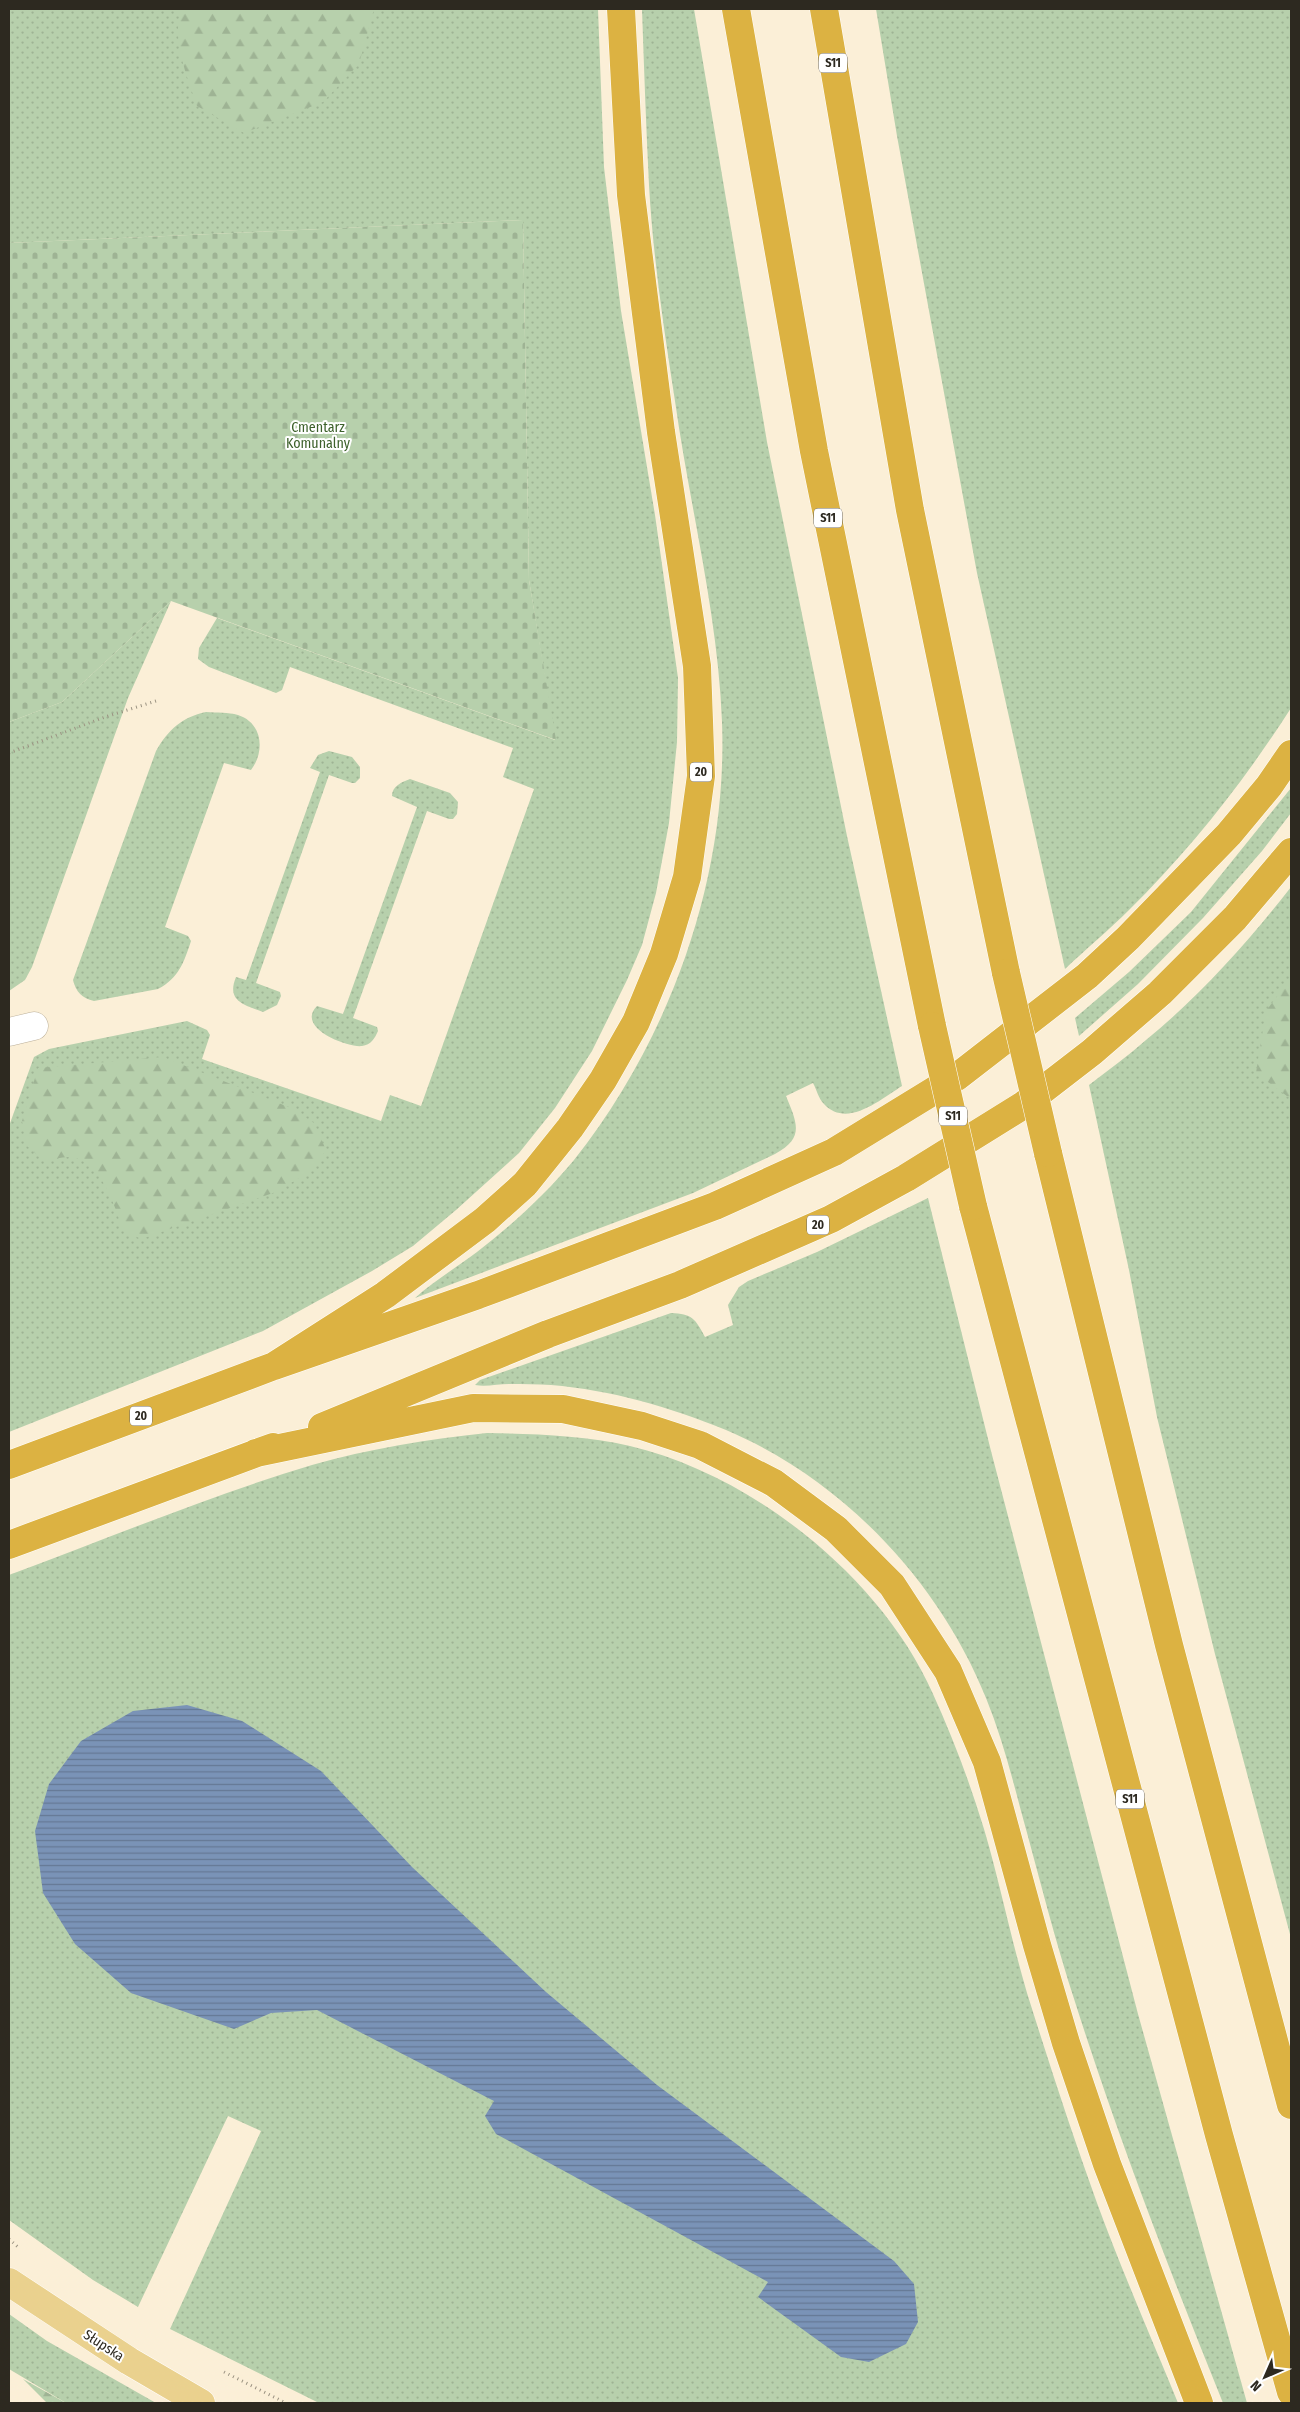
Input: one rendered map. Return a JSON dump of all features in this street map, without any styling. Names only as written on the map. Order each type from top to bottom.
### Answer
[{"type":"highway","name":"20","points":[[9,1465],[274,1366],[385,1295],[486,1220],[524,1184],[570,1128],[603,1080],[636,1022],[664,954],[687,877],[701,776],[697,666],[661,432],[632,194],[621,9]]},
{"type":"highway","name":"S11","points":[[736,9],[814,451],[932,1026],[973,1206],[1216,2126],[1291,2392]]},
{"type":"highway","name":"S11","points":[[824,9],[910,510],[1006,973],[1048,1153],[1169,1645],[1291,2105]]},
{"type":"highway","points":[[838,9],[842,118]]},
{"type":"highway","points":[[274,1366],[478,1295],[715,1206],[834,1152],[958,1076],[1087,976],[1128,938],[1229,834],[1269,786],[1291,754]]},
{"type":"highway","name":"20","points":[[9,1545],[256,1453],[548,1334],[680,1285],[831,1219],[906,1178],[1022,1106],[1092,1052],[1160,993],[1235,918],[1291,852]]},
{"type":"highway","points":[[256,1453],[473,1408],[563,1409],[642,1426],[700,1445],[774,1483],[836,1529],[892,1585],[948,1671],[987,1762],[1066,2043],[1107,2164],[1199,2403]]},
{"type":"main road","name":"Słupska","points":[[9,2282],[129,2361],[201,2403]]},
{"type":"path","points":[[9,753],[105,716],[156,701]]},
{"type":"green space","points":[[9,9],[598,9],[604,167],[621,311],[655,515],[678,678],[677,742],[669,823],[656,893],[642,945],[592,1051],[555,1108],[519,1153],[413,1246],[372,1271],[263,1331],[9,1432],[9,1126],[34,1057],[49,1049],[187,1021],[207,1030],[210,1035],[202,1059],[381,1121],[390,1095],[421,1106],[534,789],[503,777],[513,748],[290,667],[282,690],[276,693],[209,667],[198,659],[199,648],[217,618],[555,740],[529,580],[523,220],[9,243]]},
{"type":"green space","points":[[182,9],[374,9],[359,64],[323,102],[244,133],[197,106],[185,71],[179,44],[179,20]]},
{"type":"green space","points":[[642,9],[694,9],[767,442],[847,836],[902,1086],[864,1109],[843,1114],[833,1111],[824,1104],[813,1083],[786,1096],[795,1122],[795,1136],[785,1148],[775,1154],[693,1193],[415,1298],[490,1242],[528,1209],[574,1160],[608,1113],[638,1062],[665,1009],[686,954],[703,897],[715,839],[721,781],[722,722],[719,682],[709,601],[681,441],[656,266],[649,185]]},
{"type":"green space","points":[[876,9],[1291,9],[1291,708],[1236,788],[1195,839],[1152,887],[1114,925],[1065,969],[977,573],[897,136]]},
{"type":"green space","name":"Cmentarz Komunalny","points":[[523,220],[529,580],[556,740],[171,601],[62,702],[9,722],[9,243]]},
{"type":"green space","points":[[171,601],[128,698],[32,967],[25,980],[9,991],[9,722],[62,702]]},
{"type":"green space","points":[[206,712],[234,714],[246,719],[253,724],[257,731],[260,747],[251,770],[224,763],[165,927],[188,936],[191,941],[186,956],[176,975],[158,989],[94,1001],[90,1000],[80,994],[73,980],[156,751],[165,737],[176,726],[190,717]]},
{"type":"green space","points":[[329,751],[352,757],[360,767],[360,778],[355,783],[352,783],[329,775],[256,983],[280,992],[281,996],[277,1005],[263,1012],[243,1004],[235,997],[233,992],[236,977],[246,980],[320,772],[310,768],[318,755]]},
{"type":"green space","points":[[410,779],[450,793],[458,802],[457,814],[453,819],[449,819],[427,811],[353,1018],[377,1027],[378,1031],[374,1039],[368,1044],[355,1046],[346,1044],[326,1035],[318,1029],[313,1022],[312,1014],[317,1006],[343,1014],[417,807],[392,796],[396,787]]},
{"type":"green space","points":[[1291,788],[1291,813],[1262,851],[1203,918],[1138,984],[1079,1036],[1075,1018],[1129,972],[1191,912]]},
{"type":"green space","points":[[1291,887],[1291,1938],[1215,1654],[1157,1417],[1129,1270],[1089,1085],[1166,1023],[1204,987],[1258,928]]},
{"type":"green space","points":[[1291,978],[1291,1099],[1256,1073],[1266,1011]]},
{"type":"green space","points":[[163,1057],[291,1108],[314,1123],[326,1150],[310,1172],[273,1193],[141,1239],[123,1230],[111,1196],[89,1165],[79,1159],[68,1157],[45,1162],[26,1145],[22,1121],[38,1068]]},
{"type":"green space","points":[[928,1198],[991,1451],[1138,2014],[1247,2403],[1223,2403],[1146,2206],[1092,2055],[1061,1957],[1001,1740],[986,1698],[966,1655],[942,1614],[914,1575],[882,1538],[847,1505],[809,1476],[769,1451],[726,1430],[662,1407],[596,1391],[546,1385],[475,1385],[480,1380],[671,1313],[692,1318],[705,1337],[733,1325],[728,1305],[739,1287],[748,1281],[817,1252]]},
{"type":"green space","points":[[487,1433],[594,1439],[630,1446],[676,1460],[722,1481],[766,1507],[808,1537],[847,1572],[881,1610],[910,1651],[933,1694],[961,1761],[984,1829],[1027,1993],[1070,2125],[1126,2279],[1178,2403],[319,2403],[170,2329],[261,2131],[228,2116],[138,2307],[93,2280],[9,2220],[9,1575],[197,1504],[312,1465],[399,1445]]},
{"type":"green space","points":[[9,2314],[47,2341],[156,2403],[66,2403],[9,2369]]},
{"type":"green space","points":[[23,2379],[66,2403],[47,2403]]},
{"type":"water","points":[[187,1705],[242,1721],[321,1771],[412,1867],[546,1992],[657,2085],[894,2261],[914,2284],[918,2322],[906,2344],[869,2362],[841,2357],[758,2297],[768,2282],[496,2134],[485,2116],[494,2101],[317,2010],[271,2013],[234,2029],[131,1993],[75,1944],[43,1893],[35,1831],[49,1784],[81,1741],[133,1711]]}]
